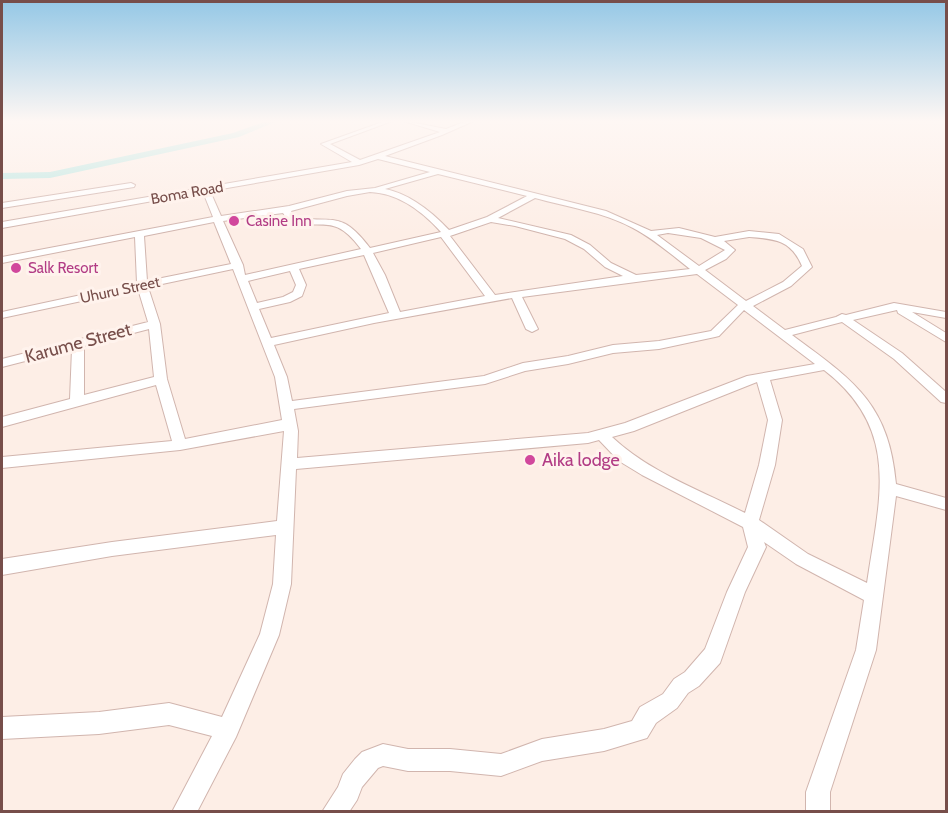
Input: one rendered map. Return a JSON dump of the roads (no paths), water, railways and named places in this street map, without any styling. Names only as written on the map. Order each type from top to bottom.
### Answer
[{"type":"street","points":[[350,158],[359,163]]},
{"type":"street","name":"Boma Road","points":[[2,225],[359,163],[377,158]]},
{"type":"street","points":[[384,158],[616,217],[650,234],[842,378],[864,404],[878,428],[887,464],[889,488],[867,650],[818,792],[818,812]]},
{"type":"street","points":[[2,260],[220,219],[278,209],[287,210],[317,200],[373,189],[391,189],[437,172]]},
{"type":"street","points":[[2,206],[130,185]]},
{"type":"street","points":[[391,189],[420,210],[446,234],[493,299]]},
{"type":"street","points":[[184,812],[228,729],[269,635],[282,584],[291,431],[281,376],[252,307],[220,219],[206,190]]},
{"type":"street","name":"Uhuru Street","points":[[2,315],[142,285],[241,272],[293,268],[368,252],[446,234],[490,219],[536,195]]},
{"type":"street","points":[[287,210],[289,217],[298,222],[335,222],[356,238],[368,252],[379,271],[395,314]]},
{"type":"street","points":[[490,219],[516,222],[568,237],[587,246],[608,265],[635,278]]},
{"type":"street","points":[[286,406],[416,387],[485,380],[523,367],[568,360],[613,349],[659,345],[716,334],[732,315],[787,284],[807,267],[800,250],[774,236],[749,234],[716,239],[672,230],[657,230],[650,234]]},
{"type":"street","points":[[139,235],[142,285],[154,324],[161,379],[180,446]]},
{"type":"street","points":[[267,343],[395,314],[635,278],[699,271],[704,264],[720,259],[729,252],[729,248],[716,239]]},
{"type":"street","points":[[252,307],[286,300],[298,294],[302,285],[293,268]]},
{"type":"street","points":[[516,296],[532,329]]},
{"type":"street","points":[[782,334],[842,317],[894,306],[946,315]]},
{"type":"street","points":[[894,306],[946,338]]},
{"type":"street","points":[[842,317],[898,356],[946,399]]},
{"type":"street","name":"Karume Street","points":[[2,363],[154,324]]},
{"type":"street","points":[[77,402],[78,342]]},
{"type":"street","points":[[289,464],[566,441],[602,435],[629,427],[714,392],[762,376],[826,366]]},
{"type":"street","points":[[334,812],[349,792],[351,782],[363,767],[370,760],[383,755],[408,760],[450,760],[501,765],[542,750],[604,740],[639,730],[648,715],[670,701],[681,686],[692,679],[713,656],[736,592],[757,547],[750,524],[774,433],[775,420],[762,376]]},
{"type":"street","points":[[2,422],[161,379]]},
{"type":"street","points":[[2,463],[180,446],[289,424]]},
{"type":"street","points":[[602,435],[624,457],[647,471],[750,524],[802,559],[874,596]]},
{"type":"street","points":[[889,488],[946,504]]},
{"type":"street","points":[[2,567],[102,550],[286,527]]},
{"type":"street","points":[[2,728],[32,724],[99,723],[169,714],[228,729]]},
{"type":"waterway","points":[[2,176],[50,175],[129,158]]},
{"type":"place","name":"Casine Inn","points":[[234,221]]},
{"type":"place","name":"Salk Resort","points":[[16,268]]},
{"type":"place","name":"Aika lodge","points":[[530,460]]}]
